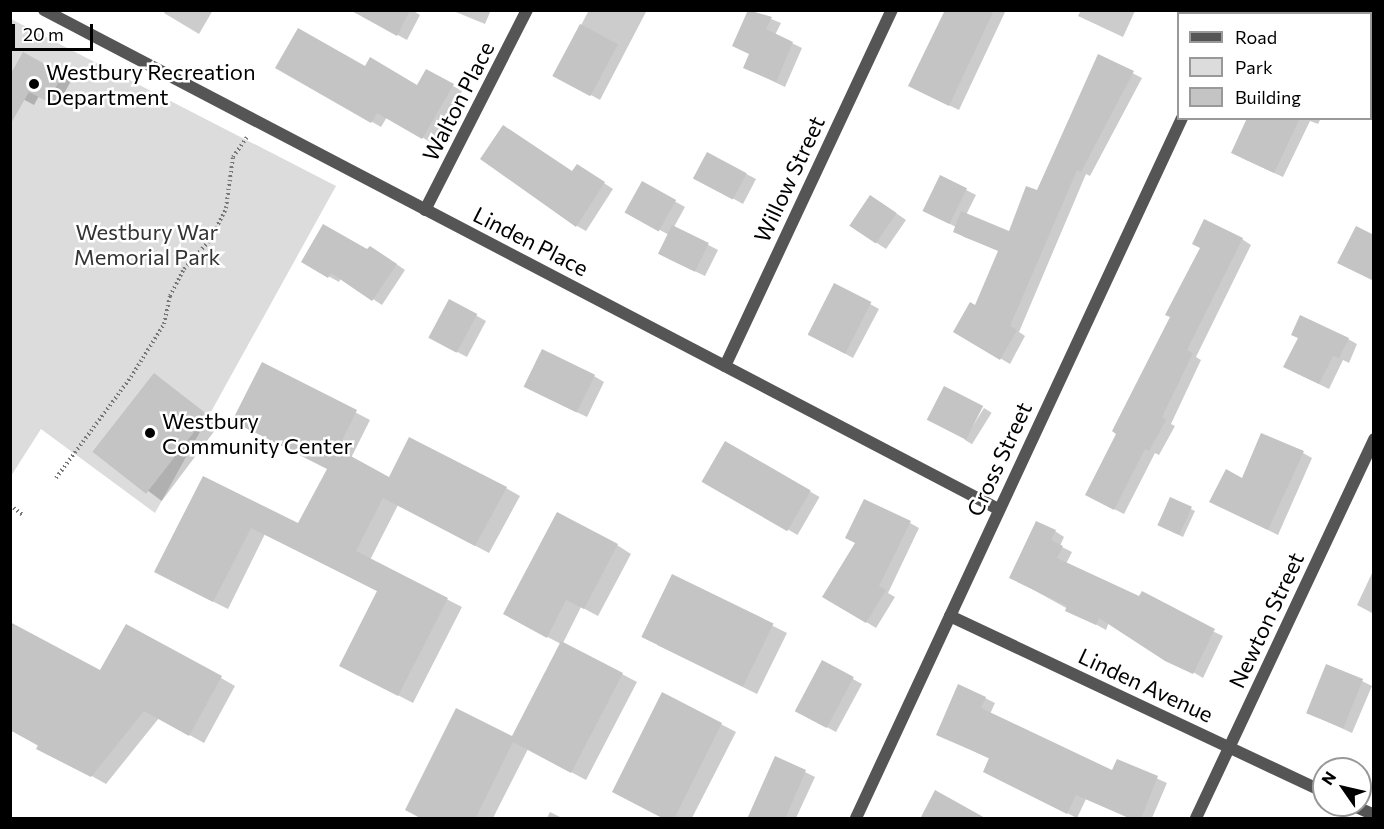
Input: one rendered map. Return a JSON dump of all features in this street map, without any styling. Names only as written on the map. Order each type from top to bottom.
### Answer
[{"type":"street","name":"Linden Place","points":[[44,10],[998,509]]},
{"type":"street","name":"Walton Place","points":[[425,210],[527,10]]},
{"type":"street","name":"Willow Street","points":[[725,366],[891,10]]},
{"type":"street","name":"Cross Street","points":[[856,819],[998,509],[1181,120]]},
{"type":"street","name":"Newton Street","points":[[1196,819],[1374,439]]},
{"type":"street","name":"Linden Avenue","points":[[950,616],[1312,786]]},
{"type":"path","points":[[56,478],[131,377],[164,324],[170,296],[179,278],[210,240],[226,208],[233,158],[258,122]]},
{"type":"path","points":[[10,506],[23,515]]},
{"type":"green space","name":"Westbury War Memorial Park","points":[[11,19],[336,186],[155,513],[41,429],[11,476]]},
{"type":"building","points":[[350,10],[410,10],[397,36]]},
{"type":"building","points":[[748,10],[772,17],[766,29],[793,42],[776,82],[743,68],[749,54],[732,46]]},
{"type":"building","points":[[945,10],[994,10],[949,106],[908,86]]},
{"type":"building","points":[[580,24],[618,44],[590,96],[552,76]]},
{"type":"building","points":[[298,28],[365,66],[370,57],[417,85],[426,69],[454,84],[422,139],[377,113],[371,123],[275,68]]},
{"type":"building","name":"Westbury Recreation Department","points":[[23,52],[63,74],[48,102],[29,92],[10,125],[10,75]]},
{"type":"building","points":[[1098,54],[1134,71],[1081,172],[1077,170],[1010,326],[1017,330],[1000,360],[953,332],[970,302],[975,305],[998,251],[953,232],[961,211],[1009,231],[1026,186],[1037,190]]},
{"type":"building","points":[[1246,120],[1299,120],[1274,173],[1231,153]]},
{"type":"building","points":[[503,125],[572,171],[577,164],[605,182],[576,227],[480,159]]},
{"type":"building","points":[[707,152],[747,173],[733,200],[693,178]]},
{"type":"building","points":[[940,175],[967,188],[949,224],[922,211]]},
{"type":"building","points":[[642,181],[676,200],[659,231],[625,212]]},
{"type":"building","points":[[870,195],[897,213],[876,244],[849,226]]},
{"type":"building","points":[[1204,219],[1243,238],[1187,350],[1193,353],[1162,417],[1166,420],[1149,451],[1145,449],[1114,510],[1085,495],[1116,434],[1112,431],[1170,317],[1165,315],[1200,248],[1192,244]]},
{"type":"building","points":[[323,224],[367,249],[370,246],[397,264],[372,301],[331,273],[328,278],[301,262]]},
{"type":"building","points":[[672,225],[709,243],[695,272],[658,254]]},
{"type":"building","points":[[1356,226],[1374,235],[1374,281],[1337,263]]},
{"type":"building","points":[[834,283],[871,302],[845,354],[808,335]]},
{"type":"building","points":[[449,299],[477,314],[457,353],[428,338]]},
{"type":"building","points":[[1300,315],[1349,338],[1339,358],[1333,356],[1319,384],[1283,367],[1298,338],[1291,335]]},
{"type":"building","points":[[542,349],[595,375],[577,413],[524,387]]},
{"type":"building","points":[[262,362],[357,410],[338,449],[389,477],[409,437],[507,487],[475,546],[383,498],[356,551],[448,598],[398,696],[339,666],[377,591],[251,528],[213,602],[154,572],[203,476],[298,523],[327,469],[232,421]]},
{"type":"building","name":"Westbury Community Center","points":[[154,373],[208,415],[146,494],[92,452]]},
{"type":"building","points":[[944,386],[983,406],[966,440],[927,420]]},
{"type":"building","points":[[1261,433],[1304,451],[1268,530],[1209,502],[1226,469],[1242,478]]},
{"type":"building","points":[[725,441],[811,490],[787,531],[702,482]]},
{"type":"building","points":[[1170,497],[1192,507],[1179,535],[1157,525]]},
{"type":"building","points":[[864,499],[911,521],[879,586],[886,590],[866,623],[822,597],[855,543],[845,538]]},
{"type":"building","points":[[557,512],[618,544],[584,609],[566,600],[547,638],[503,614]]},
{"type":"building","points":[[1036,521],[1056,530],[1051,540],[1063,546],[1057,558],[1139,596],[1142,591],[1215,629],[1193,674],[1165,661],[1099,618],[1096,625],[1065,611],[1067,606],[1009,578]]},
{"type":"building","points":[[672,574],[774,624],[743,686],[641,637]]},
{"type":"building","points":[[10,622],[100,670],[126,624],[222,676],[189,736],[144,711],[91,777],[36,749],[38,745],[10,730]]},
{"type":"building","points":[[561,641],[623,673],[571,773],[513,742],[475,819],[422,819],[405,810],[456,708],[512,736]]},
{"type":"building","points":[[822,660],[854,677],[827,728],[795,711]]},
{"type":"building","points":[[1326,664],[1363,679],[1343,728],[1306,713]]},
{"type":"building","points":[[958,684],[986,697],[981,708],[1112,770],[1117,759],[1158,776],[1141,819],[1131,819],[1076,795],[1067,814],[983,772],[989,758],[936,735]]},
{"type":"building","points":[[662,692],[722,723],[674,819],[664,819],[612,792]]},
{"type":"building","points":[[775,756],[806,770],[785,819],[747,819]]},
{"type":"building","points":[[935,790],[987,819],[920,819]]},
{"type":"place","name":"Westbury Recreation Department","points":[[34,84]]},
{"type":"place","name":"Westbury Community Center","points":[[150,433]]}]
